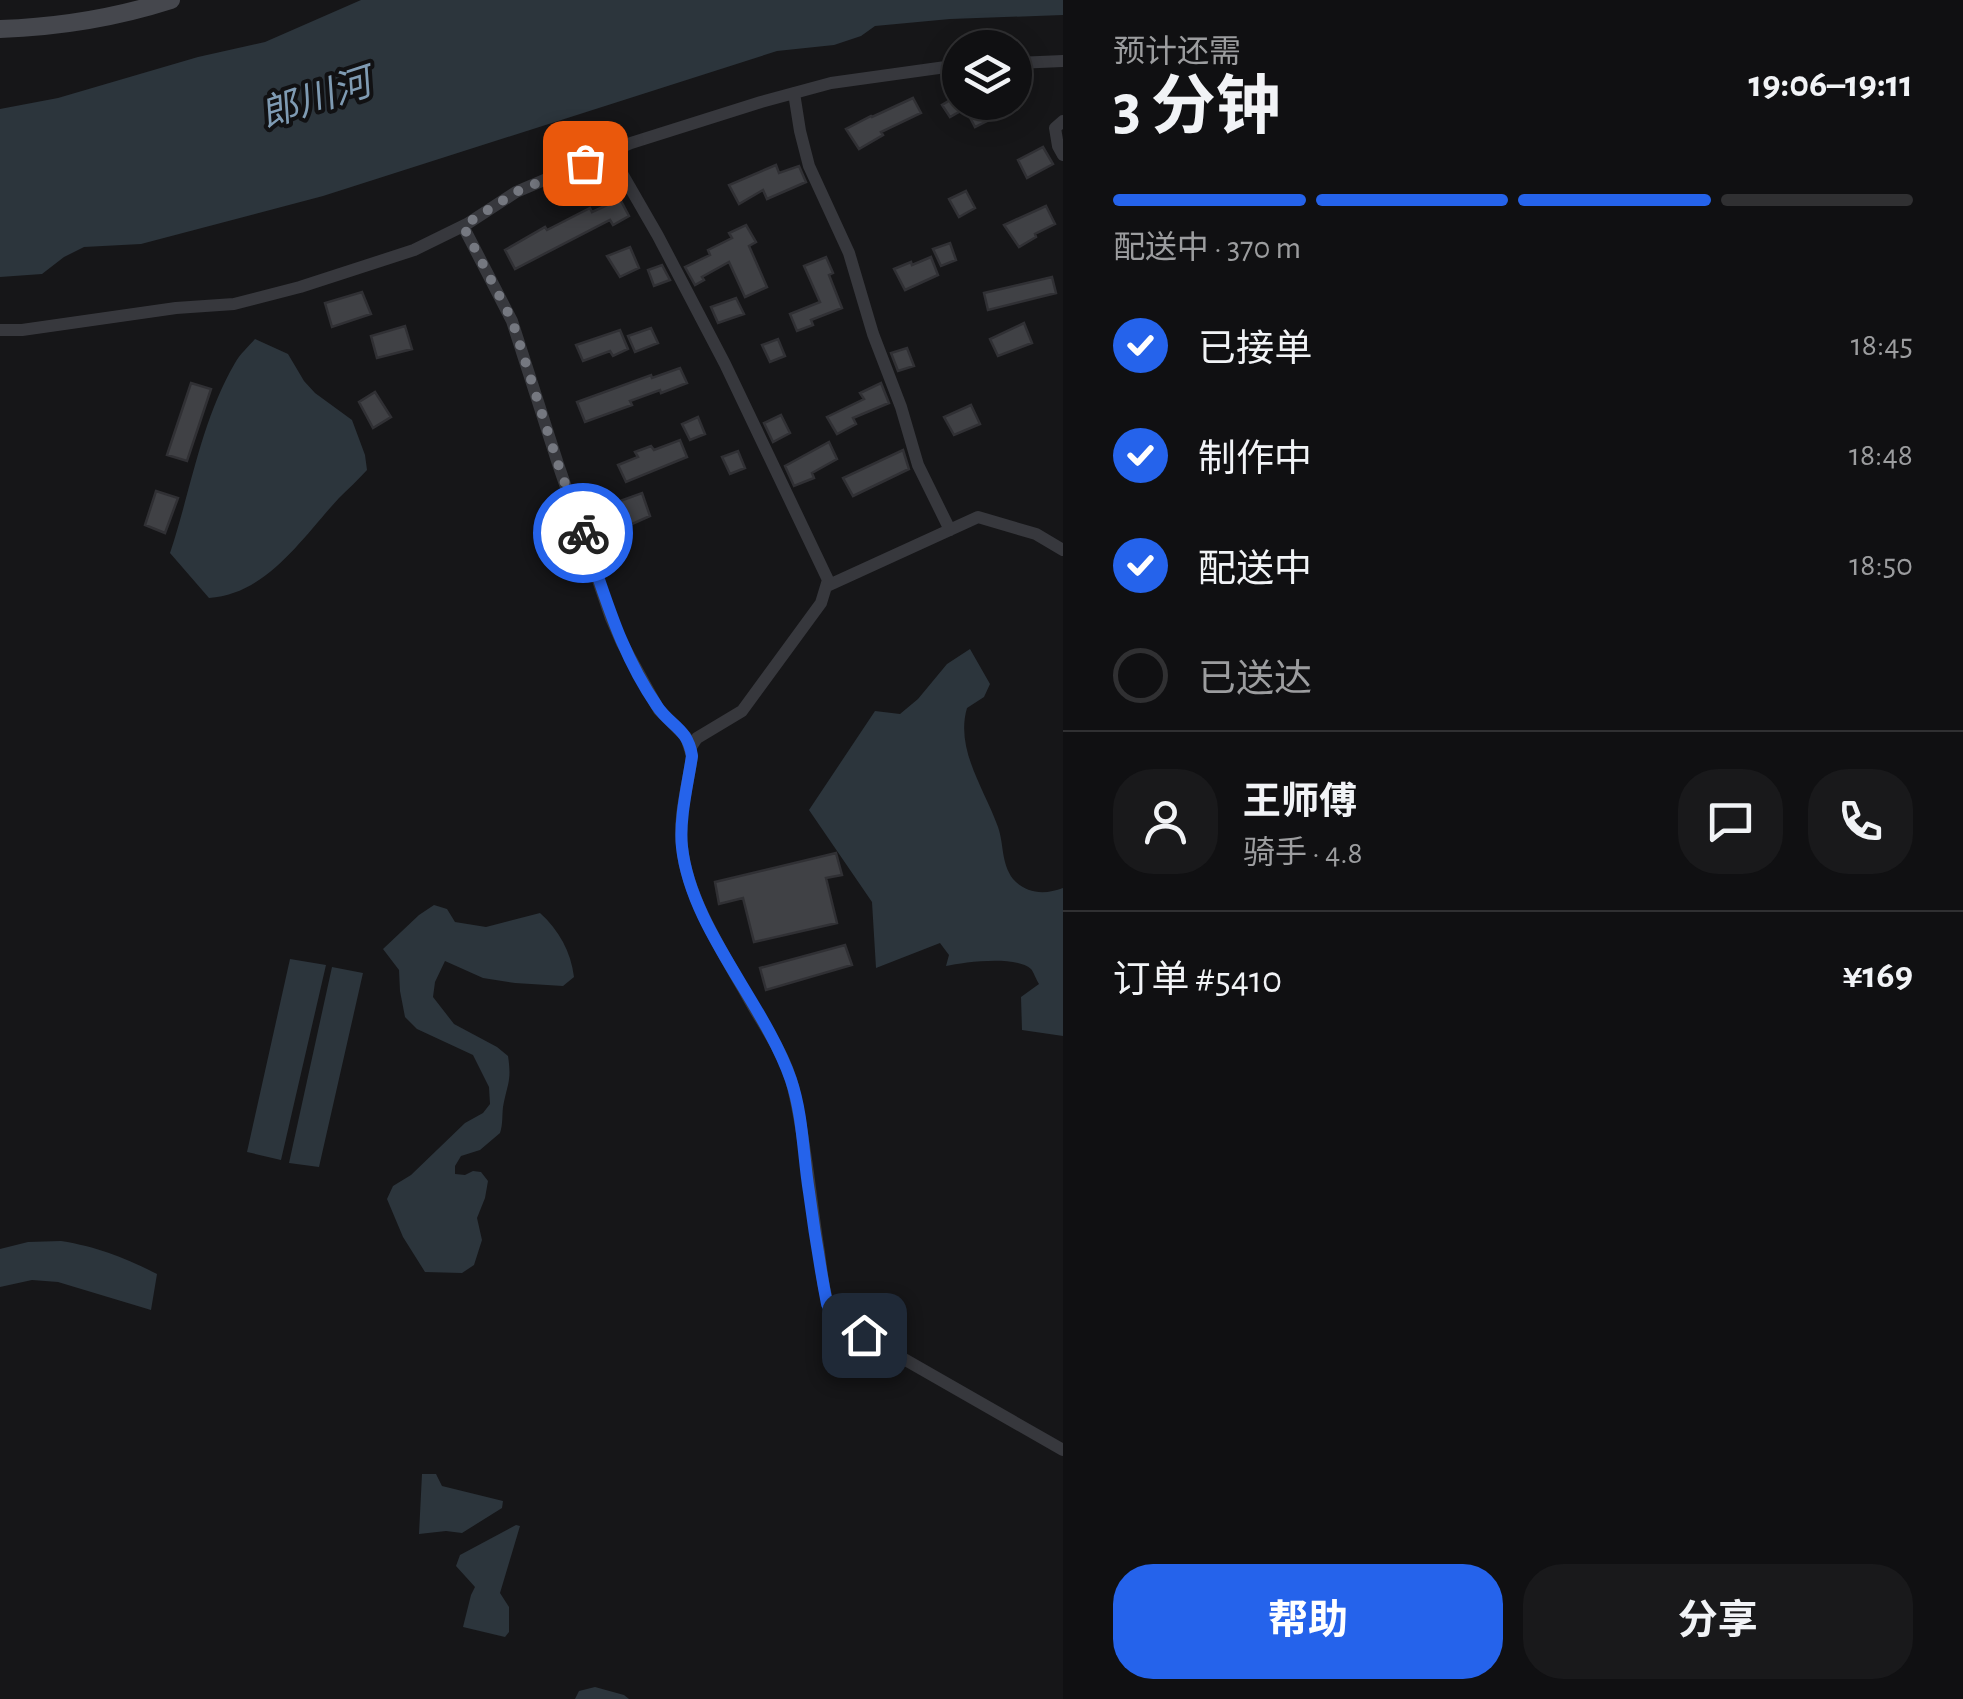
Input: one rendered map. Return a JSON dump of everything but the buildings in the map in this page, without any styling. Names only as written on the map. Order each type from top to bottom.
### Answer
[{"type":"street","points":[[0,29],[42,28],[128,14],[171,0]]},
{"type":"street","points":[[1032,62],[1063,61]]},
{"type":"street","points":[[0,330],[234,304],[300,287],[414,250],[463,226],[516,192],[619,148],[831,83],[942,68]]},
{"type":"street","points":[[794,93],[809,166],[849,254],[918,465],[950,530]]},
{"type":"street","points":[[1063,121],[1055,128],[1063,155]]},
{"type":"street","points":[[619,148],[620,170],[725,364],[826,574],[827,586],[821,603],[742,711],[697,738],[691,747]]},
{"type":"street","points":[[463,226],[512,320],[611,618],[659,710],[681,730],[691,747],[681,843],[684,862],[700,908],[776,1042],[792,1083],[824,1288],[834,1319],[1063,1450]]},
{"type":"street","points":[[827,586],[978,517],[1036,534],[1063,550]]},
{"type":"water","name":"郎川河","points":[[361,0],[1063,0],[1063,15],[875,26],[861,36],[834,45],[777,51],[323,196],[141,244],[84,247],[42,274],[0,277],[0,109],[58,98],[198,57],[265,42]]},
{"type":"water","points":[[255,339],[288,354],[315,393],[352,420],[367,470],[266,575],[230,594],[209,598],[170,553],[213,408],[235,363]]},
{"type":"water","points":[[970,649],[990,684],[984,697],[967,708],[965,738],[998,827],[1006,867],[1018,884],[1030,890],[1049,892],[1063,888],[1063,1036],[1022,1030],[1021,997],[1039,984],[1031,969],[1024,965],[990,961],[946,966],[949,955],[940,943],[876,968],[872,902],[809,810],[875,711],[900,714],[947,664]]},
{"type":"water","points":[[434,905],[447,909],[455,922],[486,927],[540,913],[563,942],[574,977],[563,986],[515,983],[483,978],[445,961],[435,982],[433,997],[454,1024],[497,1047],[508,1056],[509,1065],[500,1133],[480,1150],[461,1156],[455,1166],[455,1174],[481,1172],[488,1181],[477,1218],[482,1240],[474,1265],[462,1273],[425,1272],[403,1237],[387,1199],[393,1186],[411,1175],[490,1104],[489,1087],[473,1055],[417,1029],[405,1017],[399,970],[383,949]]},
{"type":"water","points":[[290,959],[326,965],[281,1160],[247,1152]]},
{"type":"water","points":[[332,967],[363,973],[319,1167],[289,1163]]},
{"type":"water","points":[[61,1241],[110,1253],[157,1274],[151,1310],[58,1282],[32,1280],[0,1287],[0,1249],[28,1242]]},
{"type":"water","points":[[422,1474],[436,1474],[442,1486],[503,1501],[502,1508],[462,1533],[419,1534]]},
{"type":"water","points":[[520,1526],[500,1593],[509,1607],[509,1632],[505,1637],[463,1627],[475,1587],[456,1566],[460,1555]]},
{"type":"water","points":[[595,1687],[629,1699],[575,1699],[579,1691]]},
{"type":"way so far","points":[[583,533],[512,320],[463,226],[516,192],[585,163]]},
{"type":"route","points":[[583,533],[622,643],[659,710],[681,730],[691,747],[681,843],[684,862],[700,908],[776,1042],[792,1083],[827,1304],[834,1319],[864,1335]]}]
